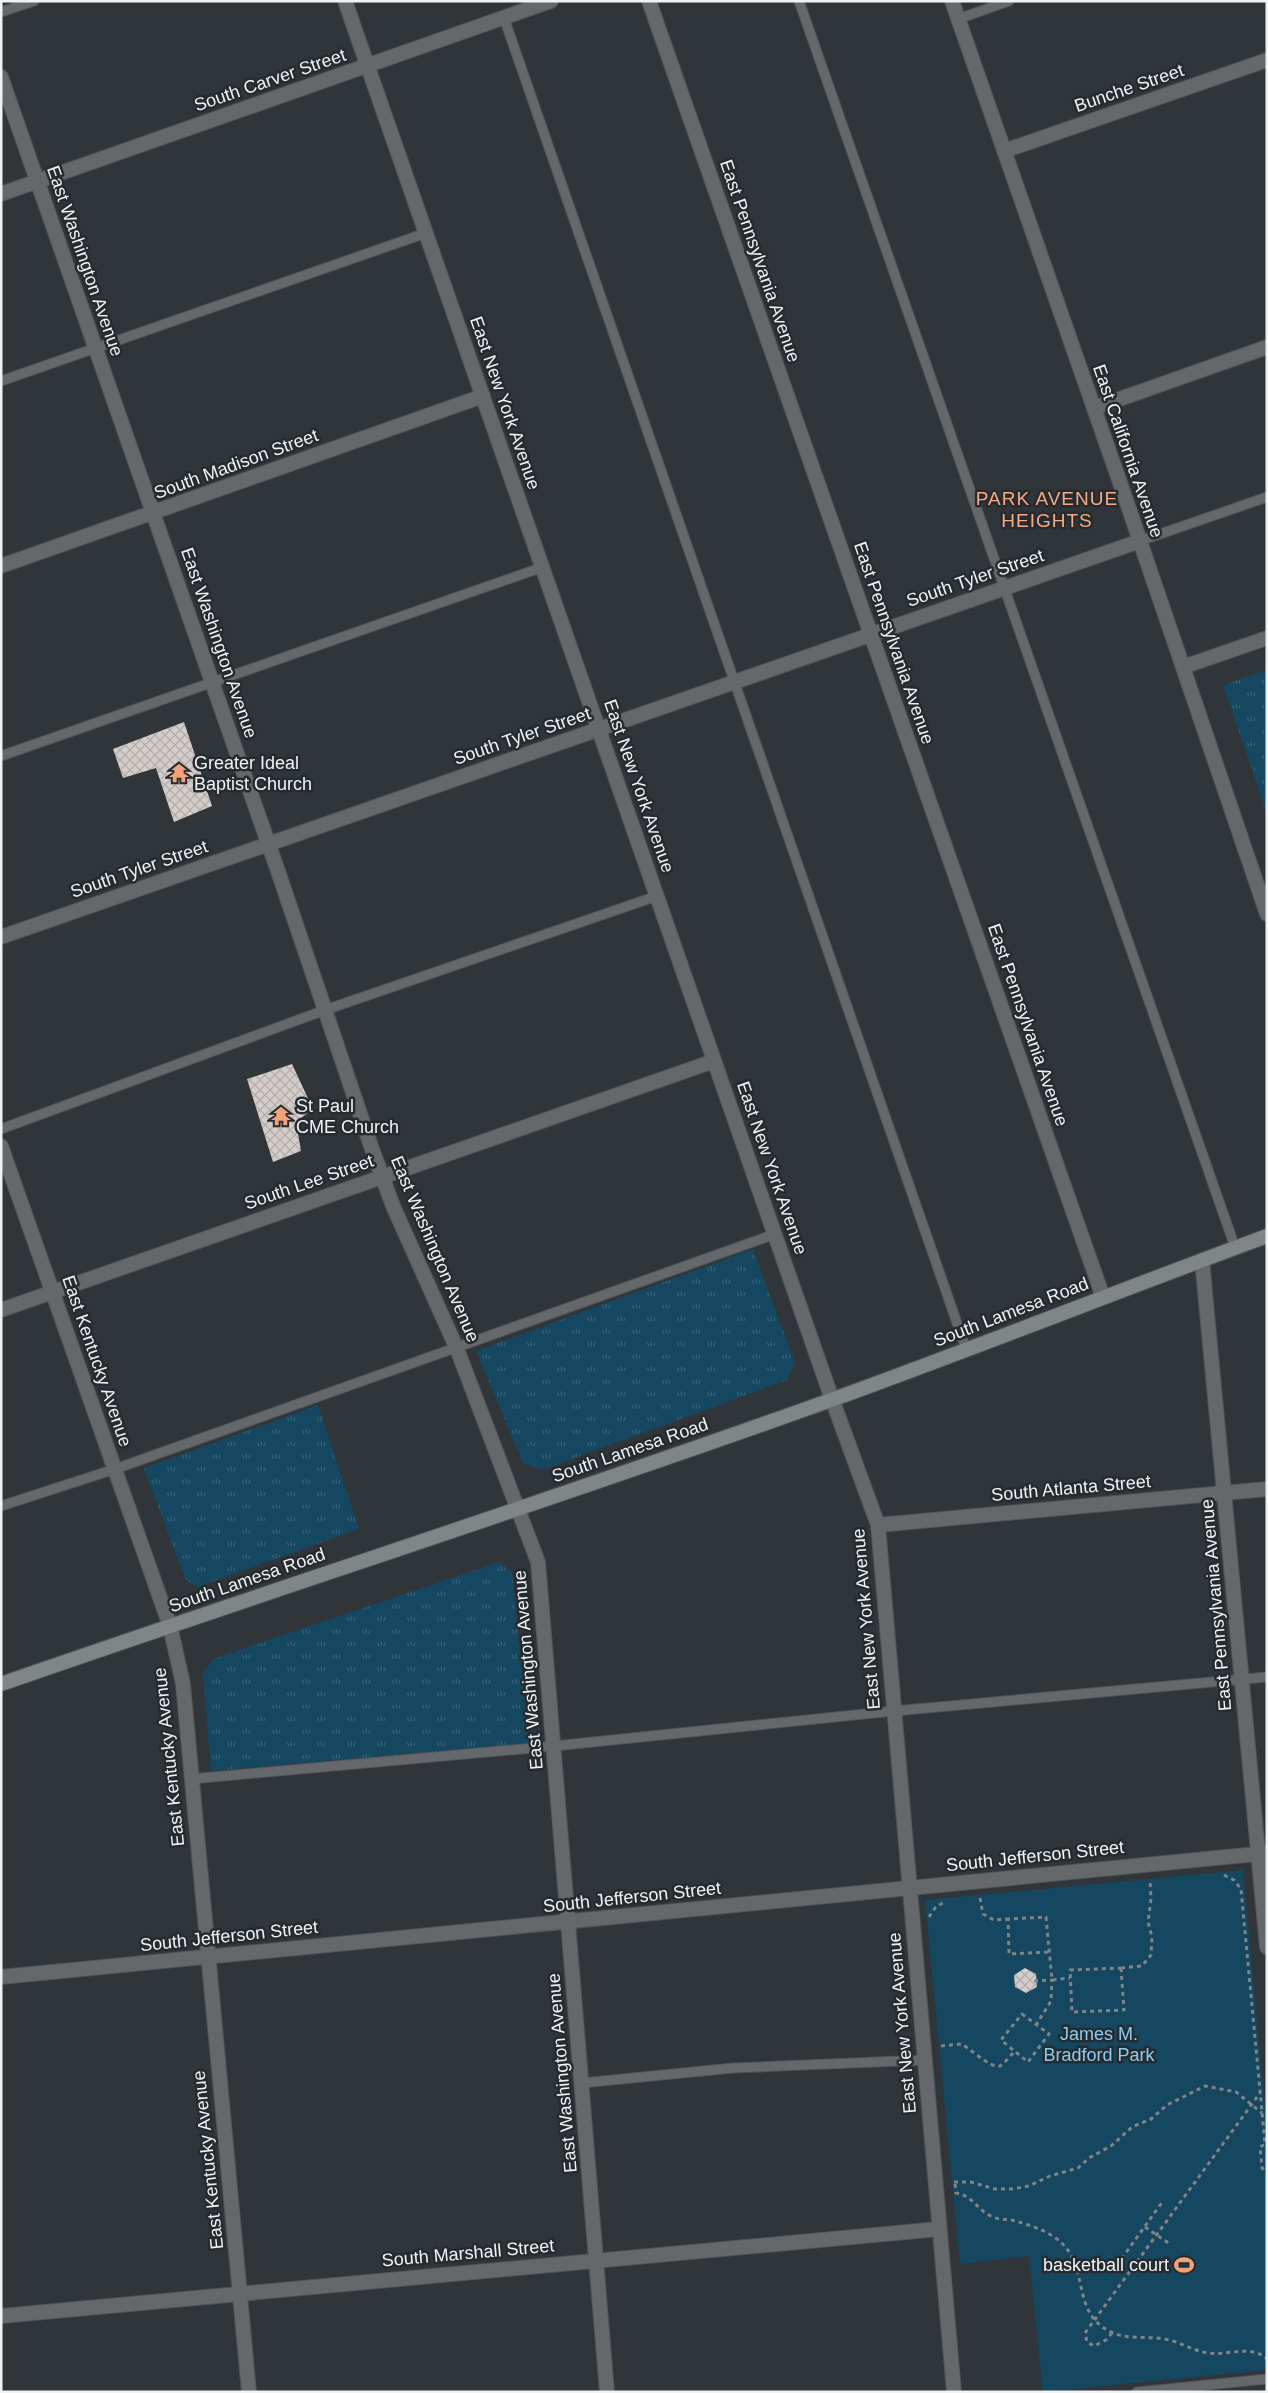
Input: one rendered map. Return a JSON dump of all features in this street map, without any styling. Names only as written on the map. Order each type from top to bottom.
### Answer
[{"type":"main road","name":"South Lamesa Road","points":[[1,1684],[517,1509],[832,1399],[1267,1236]]},
{"type":"street","name":"East New York Avenue","points":[[345,1],[832,1399],[878,1525],[954,2392]]},
{"type":"street","name":"South Carver Street","points":[[1,194],[551,1]]},
{"type":"street","name":"East Pennsylvania Avenue","points":[[649,1],[1103,1297]]},
{"type":"street","name":"East California Avenue","points":[[952,1],[1140,540],[1267,913]]},
{"type":"street","name":"Bunche Street","points":[[1004,151],[1267,60]]},
{"type":"street","name":"East Washington Avenue","points":[[1,77],[154,513],[382,1176],[393,1206],[457,1349],[538,1562],[607,2392]]},
{"type":"street","points":[[1094,408],[1267,347]]},
{"type":"street","name":"South Madison Street","points":[[1,566],[483,396]]},
{"type":"street","name":"South Tyler Street","points":[[1,937],[1140,540]]},
{"type":"street","points":[[1183,667],[1267,638]]},
{"type":"street","name":"South Lee Street","points":[[1,1310],[714,1061]]},
{"type":"street","name":"East Kentucky Avenue","points":[[1,1146],[170,1626],[183,1684],[249,2392]]},
{"type":"street","name":"East Pennsylvania Avenue","points":[[1202,1260],[1241,1679],[1262,1854],[1267,1947]]},
{"type":"street","name":"South Atlanta Street","points":[[878,1525],[1267,1488]]},
{"type":"street","name":"South Jefferson Street","points":[[1,1977],[1262,1854]]},
{"type":"street","name":"South Marshall Street","points":[[1,2316],[939,2229]]},
{"type":"lane","points":[[1,12],[34,1]]},
{"type":"lane","points":[[799,1],[1236,1247]]},
{"type":"lane","points":[[958,19],[1009,1]]},
{"type":"lane","points":[[504,18],[966,1349]]},
{"type":"lane","points":[[1,381],[426,233]]},
{"type":"lane","points":[[1140,540],[1267,496]]},
{"type":"lane","points":[[1,756],[213,684],[543,567]]},
{"type":"lane","points":[[1,1129],[325,1010],[657,896]]},
{"type":"lane","points":[[1,1506],[115,1469],[457,1349],[775,1234]]},
{"type":"lane","points":[[191,1779],[1267,1677]]},
{"type":"lane","points":[[582,2083],[732,2068],[924,2060]]},
{"type":"lane","points":[[1137,2392],[1267,2379]]},
{"type":"path","points":[[1216,1876],[1226,1875],[1241,1888],[1265,2144],[1260,2147],[1262,2168],[1267,2172]]},
{"type":"path","points":[[1140,1883],[1159,1881]]},
{"type":"path","points":[[1121,1968],[1124,2010],[1072,2012],[1070,1970],[1142,1966],[1151,1956],[1152,1937],[1148,1922],[1151,1898],[1150,1882]]},
{"type":"path","points":[[971,1899],[989,1897]]},
{"type":"path","points":[[980,1898],[983,1914],[988,1918],[1046,1917],[1052,1980],[1051,2001],[1036,2025]]},
{"type":"path","points":[[930,1926],[929,1916],[935,1908],[943,1902],[952,1901]]},
{"type":"path","points":[[1008,1919],[1009,1954],[1048,1952]]},
{"type":"path","points":[[1034,1981],[1070,1978]]},
{"type":"path","points":[[1022,2014],[1049,2034],[1028,2062],[1014,2051],[1001,2040],[1022,2014]]},
{"type":"path","points":[[940,2036],[942,2055]]},
{"type":"path","points":[[941,2046],[961,2044],[990,2064],[997,2066],[1002,2065],[1014,2051]]},
{"type":"path","points":[[953,2172],[954,2182],[971,2182],[986,2188],[1012,2189],[1029,2186],[1050,2176],[1078,2168],[1089,2158],[1111,2146],[1132,2128],[1151,2119],[1167,2105],[1196,2088],[1205,2086],[1224,2088],[1236,2092],[1262,2113]]},
{"type":"path","points":[[1112,2333],[1100,2344],[1090,2344],[1085,2333],[1260,2093]]},
{"type":"path","points":[[956,2193],[967,2195],[979,2208],[995,2218],[1032,2226],[1057,2240],[1069,2253],[1080,2276],[1087,2312],[1094,2322],[1112,2333],[1123,2336],[1168,2340],[1197,2351],[1209,2353],[1251,2352],[1267,2359]]},
{"type":"path","points":[[1117,2265],[1163,2201]]},
{"type":"path","points":[[1144,2227],[1170,2244]]},
{"type":"green space","points":[[1267,670],[1267,814],[1223,685]]},
{"type":"green space","points":[[753,1249],[795,1363],[787,1380],[542,1470],[523,1463],[476,1351]]},
{"type":"green space","points":[[318,1405],[359,1529],[197,1587],[185,1579],[144,1468]]},
{"type":"green space","points":[[499,1562],[512,1572],[529,1743],[211,1771],[203,1673],[213,1659]]},
{"type":"green space","name":"James M. Bradford Park","points":[[1243,1870],[1267,2128],[1267,2370],[1043,2392],[1029,2256],[960,2264],[925,1900]]},
{"type":"building","name":"Greater Ideal Baptist Church","points":[[184,722],[212,806],[174,822],[156,768],[123,778],[113,749]]},
{"type":"building","name":"St Paul CME Church","points":[[292,1064],[313,1109],[296,1122],[301,1151],[273,1162],[247,1079]]},
{"type":"building","points":[[1025,1968],[1036,1974],[1037,1987],[1026,1993],[1015,1987],[1014,1975]]},
{"type":"place","name":"Greater Ideal Baptist Church","points":[[179,773]]},
{"type":"place","name":"St Paul CME Church","points":[[281,1116]]},
{"type":"place","name":"basketball court","points":[[1184,2265]]},
{"type":"district","name":"PARK AVENUE HEIGHTS","points":[[1047,509]]}]
